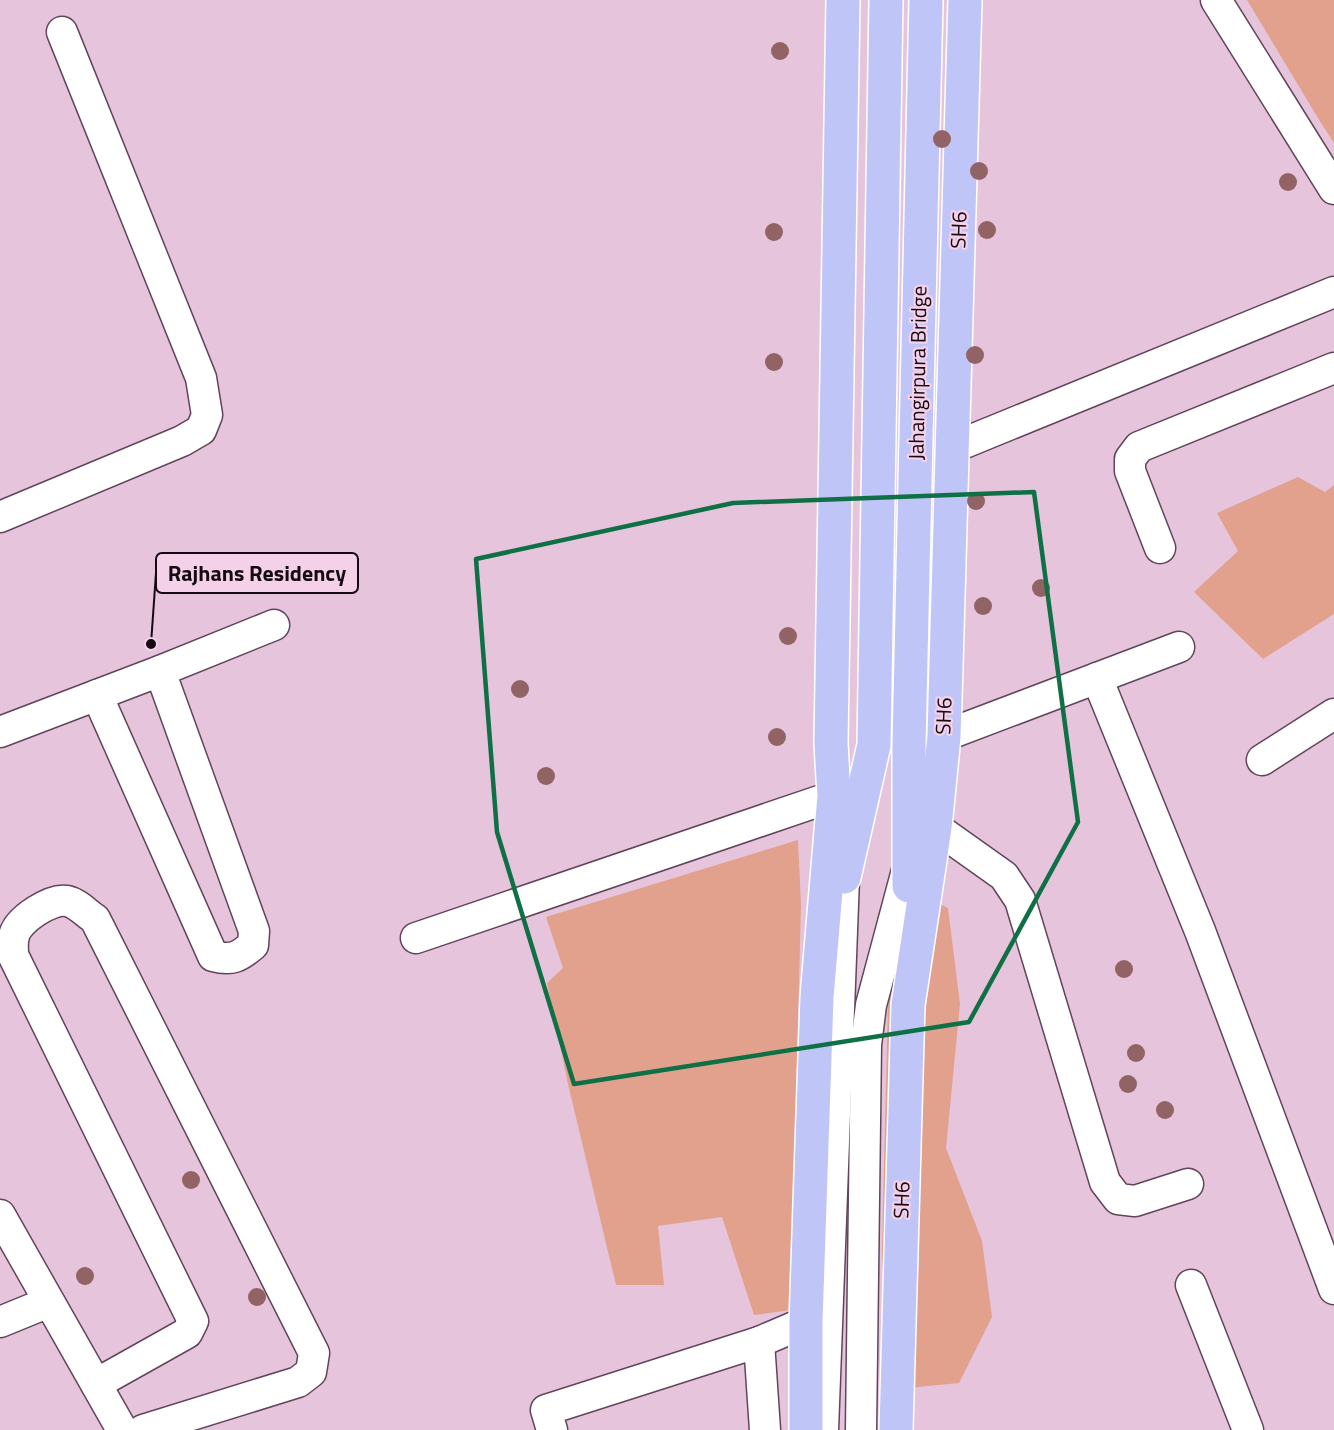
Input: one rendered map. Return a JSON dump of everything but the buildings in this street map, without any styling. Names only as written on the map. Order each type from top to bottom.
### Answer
[{"type":"main road","points":[[806,1430],[806,1322],[817,997],[834,796],[831,743],[843,0]]},
{"type":"main road","name":"Jahangirpura Bridge","points":[[817,997],[874,745],[886,0]]},
{"type":"main road","name":"Jahangirpura Bridge","points":[[908,1005],[909,746],[926,0]]},
{"type":"main road","name":"SH6","points":[[896,1430],[908,1005],[935,827],[944,736],[965,0]]},
{"type":"street","points":[[1216,0],[1334,189]]},
{"type":"street","points":[[0,517],[182,441],[201,430],[207,415],[201,378],[62,32]]},
{"type":"street","points":[[952,448],[1334,292]]},
{"type":"street","points":[[1160,548],[1130,471],[1130,459],[1139,447],[1334,368]]},
{"type":"street","points":[[0,732],[274,625]]},
{"type":"street","points":[[944,736],[1179,647]]},
{"type":"street","points":[[97,695],[213,956],[225,959],[242,955],[253,945],[254,931],[160,671]]},
{"type":"street","points":[[1097,678],[1200,931],[1334,1289]]},
{"type":"street","points":[[1262,760],[1334,714]]},
{"type":"street","points":[[416,938],[834,796]]},
{"type":"street","points":[[935,827],[1004,876],[1020,900],[1105,1182],[1118,1199],[1135,1201],[1188,1184]]},
{"type":"street","points":[[861,1430],[868,1025],[871,1005],[909,863]]},
{"type":"street","points":[[823,1430],[844,878]]},
{"type":"street","points":[[96,1384],[187,1333],[193,1321],[13,955],[14,934],[24,919],[53,902],[64,900],[73,903],[95,919],[315,1353],[311,1372],[298,1382],[143,1430]]},
{"type":"street","points":[[0,1215],[122,1430]]},
{"type":"street","points":[[1191,1285],[1248,1430]]},
{"type":"street","points":[[0,1322],[49,1302]]},
{"type":"street","points":[[552,1430],[546,1410],[759,1342],[806,1322]]},
{"type":"street","points":[[759,1342],[765,1430]]},
{"type":"highlighted area","points":[[1034,492],[1078,822],[969,1022],[574,1084],[497,832],[476,559],[733,503]]},
{"type":"shaded area","points":[[1247,0],[1334,0],[1334,143],[1321,123]]},
{"type":"shaded area","points":[[1298,477],[1325,492],[1334,485],[1334,614],[1263,659],[1194,592],[1238,551],[1217,513]]},
{"type":"shaded area","points":[[798,840],[801,904],[791,1310],[754,1315],[722,1217],[658,1226],[664,1285],[616,1285],[568,1084],[547,983],[563,968],[546,917]]},
{"type":"shaded area","points":[[934,901],[948,908],[960,1004],[946,1148],[982,1241],[992,1317],[959,1383],[886,1390],[882,1250],[889,959]]},
{"type":"place","name":"Rajhans Residency","points":[[151,644]]}]
